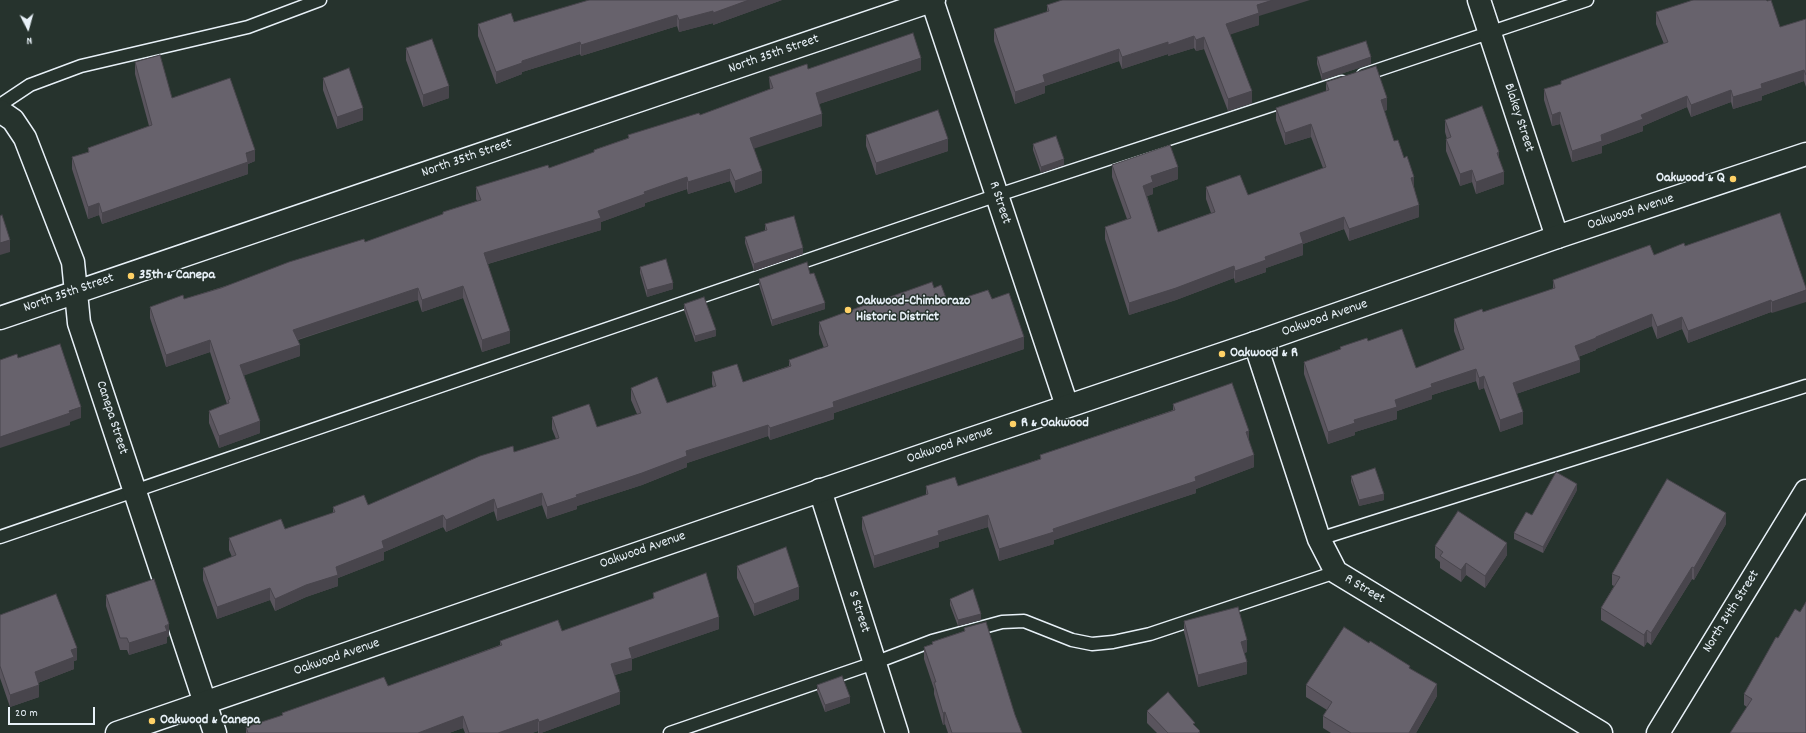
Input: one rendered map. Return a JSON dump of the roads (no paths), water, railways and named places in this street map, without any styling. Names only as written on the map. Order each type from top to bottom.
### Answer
[{"type":"street","name":"R Street","points":[[932,0],[1067,406]]},
{"type":"street","name":"North 35th Street","points":[[0,318],[932,0]]},
{"type":"street","name":"Blakey Street","points":[[1479,0],[1557,237]]},
{"type":"street","name":"Canepa Street","points":[[0,111],[13,120],[25,138],[73,262],[79,323],[215,733]]},
{"type":"street","name":"Oakwood Avenue","points":[[117,733],[820,490],[1255,343],[1557,237],[1806,154]]},
{"type":"street","name":"R Street","points":[[1255,343],[1319,539],[1336,572],[1601,733]]},
{"type":"street","name":"S Street","points":[[820,490],[897,733]]},
{"type":"street","name":"North 34th Street","points":[[1658,733],[1806,491]]},
{"type":"lane","points":[[0,105],[30,85],[81,66],[248,27],[320,0]]},
{"type":"lane","points":[[0,537],[997,195],[1588,0]]},
{"type":"lane","points":[[1319,539],[1806,386]]},
{"type":"lane","points":[[670,733],[874,663],[932,641],[1002,622],[1024,621],[1072,640],[1092,644],[1113,642],[1150,634],[1336,572]]},
{"type":"place","name":"Oakwood & Q","points":[[1733,179]]},
{"type":"place","name":"35th & Canepa","points":[[131,276]]},
{"type":"place","name":"Oakwood-Chimborazo Historic District","points":[[848,310]]},
{"type":"place","name":"Oakwood & R","points":[[1222,354]]},
{"type":"place","name":"R & Oakwood","points":[[1013,424]]},
{"type":"place","name":"Oakwood & Canepa","points":[[152,721]]}]
